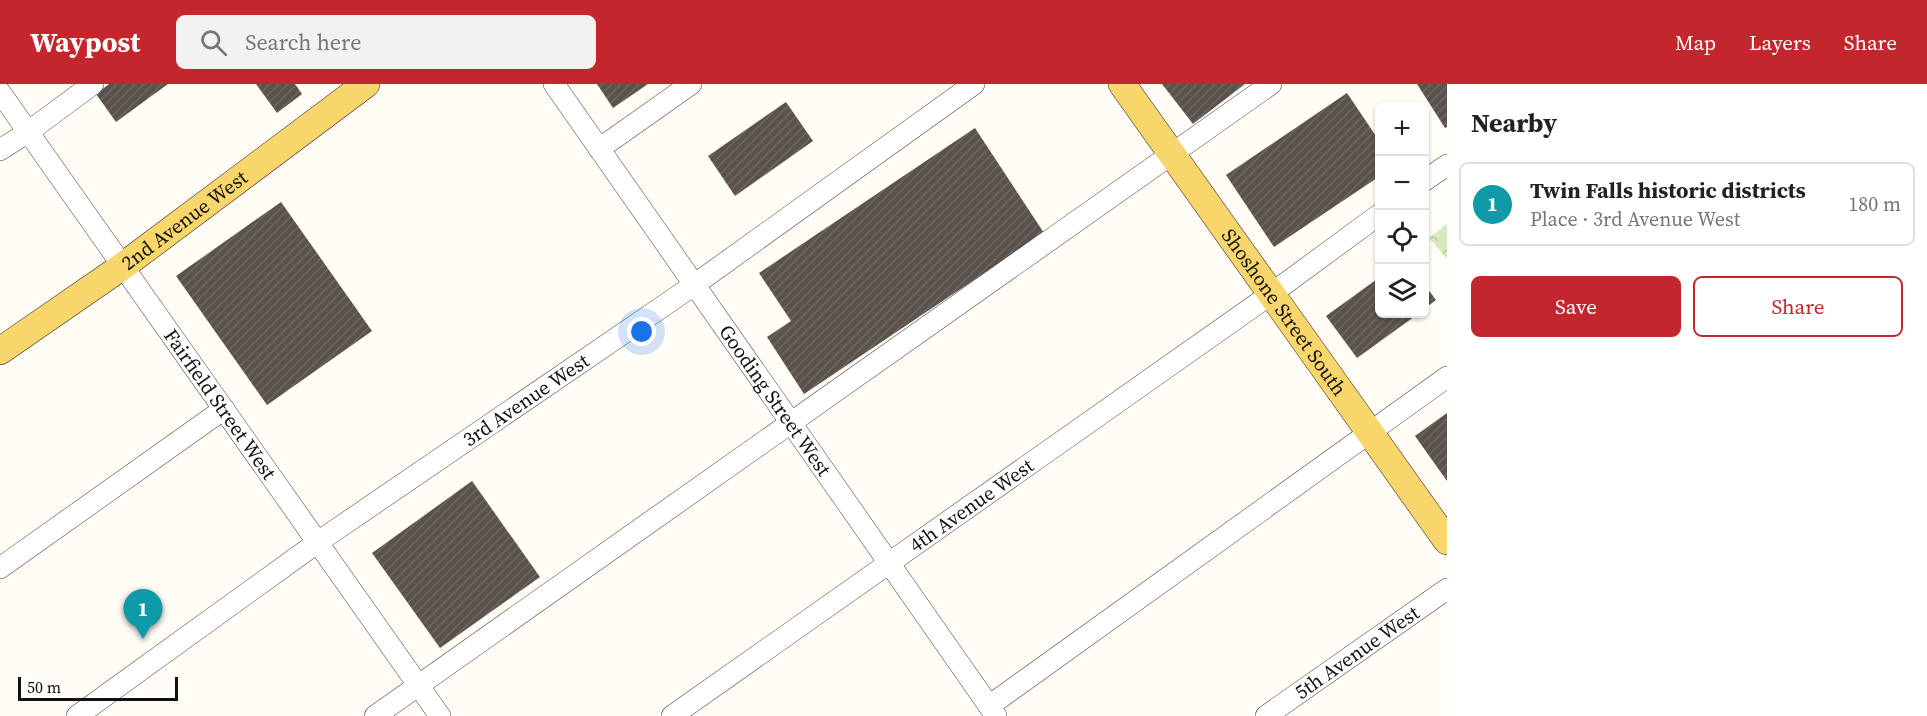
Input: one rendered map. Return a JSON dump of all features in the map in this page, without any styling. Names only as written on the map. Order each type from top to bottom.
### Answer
[{"type":"main road","name":"2nd Avenue West","points":[[0,351],[123,266],[366,84]]},
{"type":"main road","name":"Shoshone Street South","points":[[1122,84],[1447,542]]},
{"type":"street","points":[[0,150],[93,84]]},
{"type":"street","name":"Gooding Street West","points":[[554,84],[992,711]]},
{"type":"street","points":[[599,149],[691,84]]},
{"type":"street","name":"3rd Avenue West","points":[[77,716],[318,542],[694,285],[974,84]]},
{"type":"street","points":[[375,716],[1271,84]]},
{"type":"street","name":"Fairfield Street West","points":[[0,92],[440,716]]},
{"type":"street","points":[[1429,178],[1447,165]]},
{"type":"street","name":"4th Avenue West","points":[[672,716],[1271,294],[1375,218]]},
{"type":"street","points":[[992,711],[1447,377]]},
{"type":"street","points":[[0,568],[224,410]]},
{"type":"street","name":"5th Avenue West","points":[[1266,716],[1447,589]]},
{"type":"green space","points":[[1447,224],[1447,259],[1429,238]]},
{"type":"building","points":[[109,84],[168,84],[116,122],[96,94]]},
{"type":"building","points":[[256,84],[295,84],[302,94],[277,113]]},
{"type":"building","points":[[597,84],[648,84],[613,108]]},
{"type":"building","points":[[1162,84],[1245,84],[1193,124]]},
{"type":"building","points":[[1417,84],[1447,84],[1447,127],[1445,128]]},
{"type":"building","points":[[1347,93],[1375,135],[1375,179],[1274,247],[1226,175]]},
{"type":"building","points":[[786,102],[813,141],[735,196],[708,156]]},
{"type":"building","points":[[975,128],[1044,233],[804,394],[767,337],[791,321],[759,273]]},
{"type":"building","points":[[281,202],[372,331],[267,405],[176,276]]},
{"type":"building","points":[[1375,281],[1375,318],[1412,318],[1357,358],[1326,316]]},
{"type":"building","points":[[1429,291],[1436,300],[1429,305]]},
{"type":"building","points":[[1447,413],[1447,481],[1415,436]]},
{"type":"building","points":[[472,481],[540,577],[440,648],[372,553]]},
{"type":"place","name":"Twin Falls historic districts","points":[[143,639]]}]
